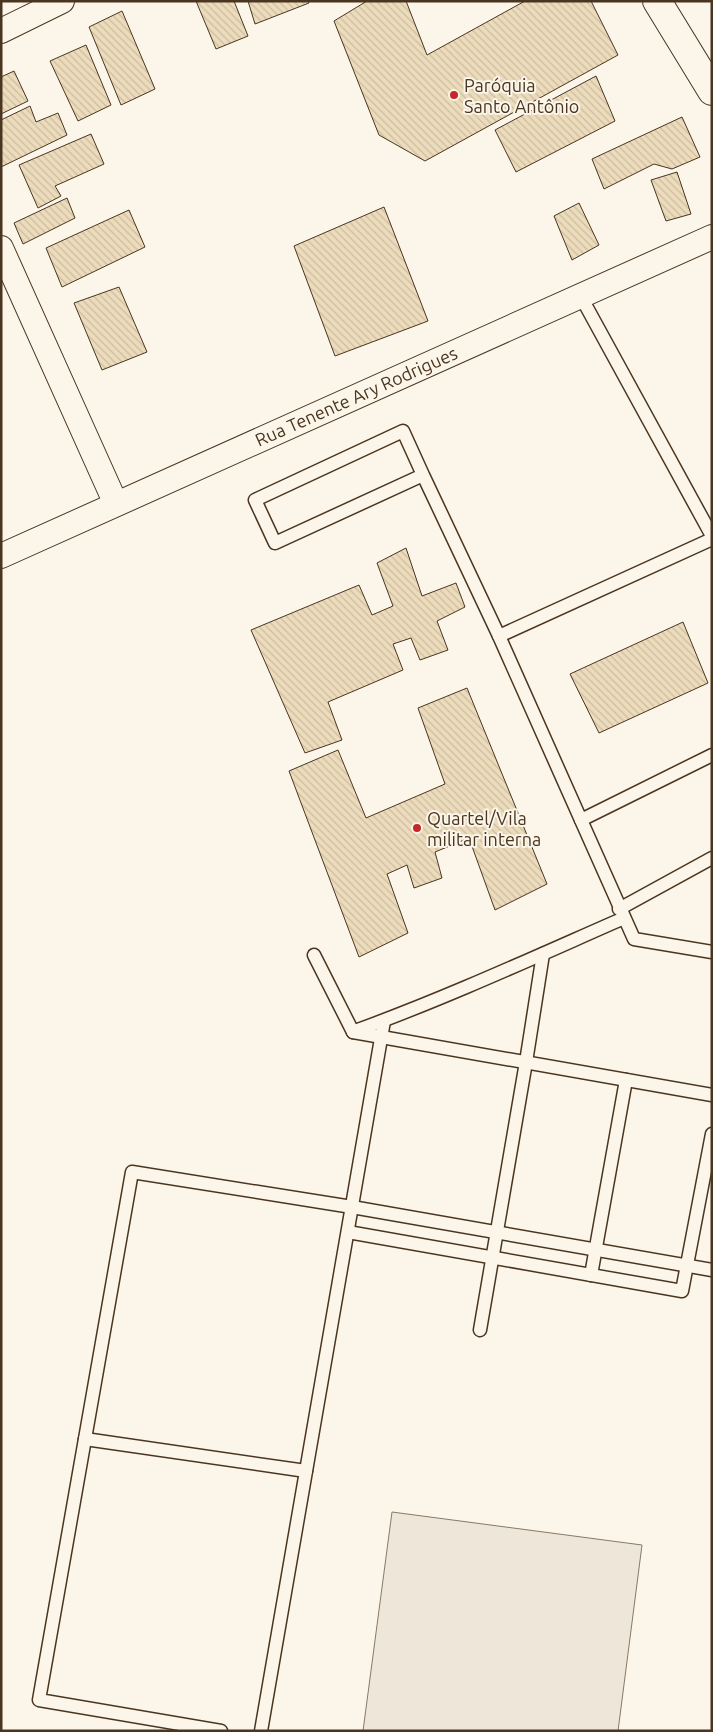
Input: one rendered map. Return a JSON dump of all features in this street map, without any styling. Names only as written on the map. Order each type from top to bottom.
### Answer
[{"type":"street","points":[[1,31],[62,1]]},
{"type":"street","points":[[657,1],[712,91]]},
{"type":"street","name":"Rua Tenente Ary Rodrigues","points":[[1,556],[712,237]]},
{"type":"street","points":[[1,248],[116,504]]},
{"type":"lane","points":[[499,636],[712,537],[580,295]]},
{"type":"lane","points":[[422,475],[275,542],[255,500],[403,432],[499,636],[634,939],[712,952]]},
{"type":"lane","points":[[580,820],[712,755]]},
{"type":"lane","points":[[353,1032],[543,954],[622,913],[712,858]]},
{"type":"lane","points":[[480,1330],[543,954]]},
{"type":"lane","points":[[314,955],[353,1032]]},
{"type":"lane","points":[[261,1731],[384,1020]]},
{"type":"lane","points":[[353,1032],[712,1095]]},
{"type":"lane","points":[[591,1275],[626,1080]]},
{"type":"lane","points":[[348,1232],[682,1291],[712,1134]]},
{"type":"lane","points":[[222,1731],[39,1700],[132,1172],[352,1207],[712,1270]]},
{"type":"lane","points":[[84,1439],[306,1471]]},
{"type":"shaded area","points":[[392,1512],[642,1545],[618,1731],[363,1731]]},
{"type":"building","points":[[196,1],[234,1],[248,36],[216,49]]},
{"type":"building","points":[[248,1],[308,1],[309,3],[255,24]]},
{"type":"building","name":"Paróquia Santo Antônio","points":[[367,1],[406,1],[427,55],[525,1],[591,1],[618,55],[425,161],[379,135],[334,21]]},
{"type":"building","points":[[122,11],[155,89],[121,105],[89,27]]},
{"type":"building","points":[[86,45],[111,105],[78,121],[50,61]]},
{"type":"building","points":[[14,71],[28,101],[1,114],[1,77]]},
{"type":"building","points":[[596,76],[615,121],[516,172],[495,130]]},
{"type":"building","points":[[30,106],[36,122],[58,113],[67,135],[1,167],[1,120]]},
{"type":"building","points":[[682,117],[700,157],[672,169],[654,164],[604,189],[592,159]]},
{"type":"building","points":[[91,134],[104,164],[55,186],[61,196],[38,208],[19,165]]},
{"type":"building","points":[[677,172],[691,214],[666,221],[651,180]]},
{"type":"building","points":[[67,198],[75,218],[23,244],[14,223]]},
{"type":"building","points":[[579,203],[599,245],[572,260],[554,216]]},
{"type":"building","points":[[384,207],[428,321],[335,356],[294,246]]},
{"type":"building","points":[[129,210],[145,247],[62,287],[46,248]]},
{"type":"building","points":[[119,287],[147,352],[102,370],[74,303]]},
{"type":"building","points":[[406,548],[422,596],[456,583],[465,607],[437,621],[448,650],[420,660],[411,638],[393,644],[403,670],[328,702],[342,740],[305,753],[251,630],[359,585],[372,615],[393,606],[377,563]]},
{"type":"building","points":[[683,622],[708,683],[599,733],[570,674]]},
{"type":"building","name":"Quartel/Vila militar interna","points":[[467,688],[547,884],[495,910],[469,838],[435,852],[442,878],[414,888],[407,865],[387,874],[408,933],[359,957],[289,771],[338,750],[366,818],[445,784],[418,708]]},
{"type":"place","name":"Paróquia Santo Antônio","points":[[454,95]]},
{"type":"place","name":"Quartel/Vila militar interna","points":[[417,828]]}]
